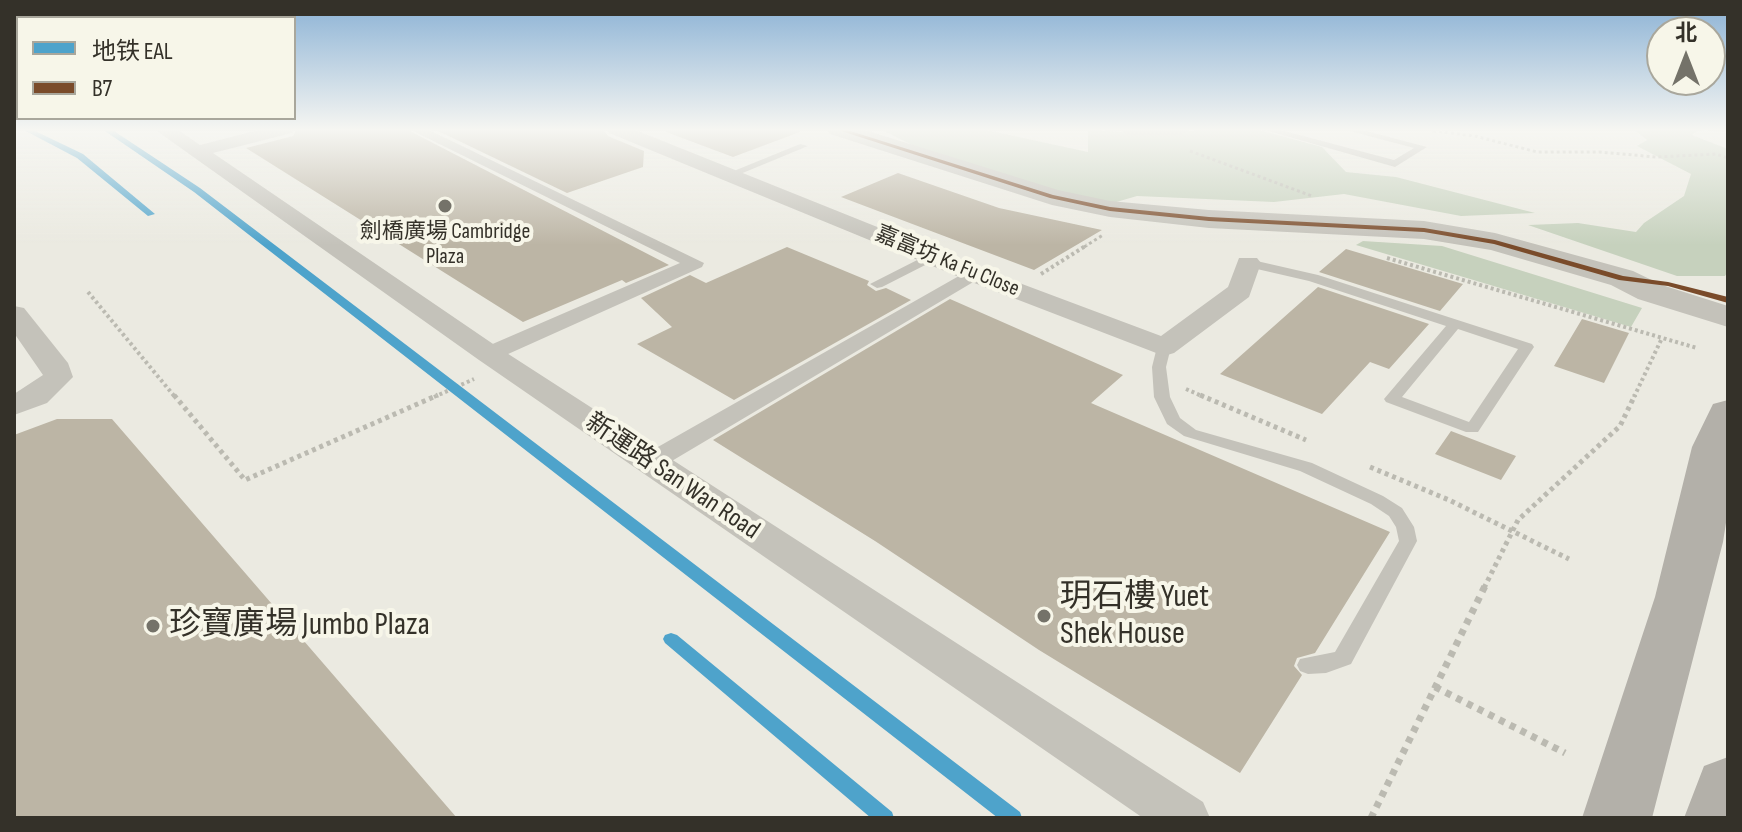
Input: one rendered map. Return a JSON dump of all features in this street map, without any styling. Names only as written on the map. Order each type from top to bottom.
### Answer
[{"type":"main road","points":[[1617,818],[1683,597],[1715,447],[1728,413]]},
{"type":"main road","points":[[1719,818],[1728,787]]},
{"type":"street","name":"新運路 San Wan Road","points":[[221,168],[487,364],[651,462],[1185,818]]},
{"type":"street","points":[[487,364],[695,263],[497,168]]},
{"type":"street","name":"嘉富坊 Ka Fu Close","points":[[711,168],[973,274],[1164,347]]},
{"type":"street","points":[[960,168],[1052,197],[1110,209],[1209,219],[1424,230],[1495,242],[1622,278],[1668,284],[1728,300]]},
{"type":"street","points":[[1164,347],[1240,291],[1248,263]]},
{"type":"street","points":[[651,462],[973,274]]},
{"type":"street","points":[[1622,278],[1650,292],[1728,317]]},
{"type":"street","points":[[14,314],[57,369],[58,377],[36,396],[14,406]]},
{"type":"lane","points":[[729,175],[747,168]]},
{"type":"lane","points":[[877,284],[931,257]]},
{"type":"lane","points":[[1248,263],[1313,278],[1527,347],[1472,429],[1392,399],[1455,324]]},
{"type":"lane","points":[[1164,347],[1159,367],[1162,397],[1173,421],[1190,433],[1306,467],[1377,500],[1396,512],[1405,527],[1408,541],[1343,658],[1326,664],[1308,665]]},
{"type":"path","points":[[1231,168],[1316,197]]},
{"type":"path","points":[[1039,275],[1106,233]]},
{"type":"path","points":[[1386,257],[1697,348]]},
{"type":"path","points":[[88,292],[245,480],[487,364]]},
{"type":"path","points":[[1371,818],[1518,520],[1620,426],[1662,338]]},
{"type":"path","points":[[1160,379],[1319,445]]},
{"type":"path","points":[[1362,463],[1569,559]]},
{"type":"path","points":[[1435,687],[1565,753]]},
{"type":"green space","points":[[974,168],[1342,168],[1346,172],[1396,177],[1535,213],[1461,216],[1344,194],[1274,202],[1137,196],[1113,203],[1122,216]]},
{"type":"green space","points":[[1679,168],[1728,168],[1728,271],[1725,276],[1677,276],[1528,225],[1578,223],[1636,232],[1684,196],[1691,174]]},
{"type":"green space","points":[[1363,241],[1442,246],[1642,308],[1631,327],[1356,245]]},
{"type":"building","name":"劍橋廣場 Cambridge Plaza","points":[[278,168],[481,168],[669,265],[626,283],[622,280],[523,322]]},
{"type":"building","points":[[515,168],[641,168],[567,193]]},
{"type":"building","points":[[898,173],[999,208],[1102,230],[1034,270],[841,197]]},
{"type":"building","points":[[787,247],[869,281],[867,285],[876,291],[886,288],[911,300],[734,400],[637,344],[672,327],[641,298],[690,275],[706,283]]},
{"type":"building","points":[[1346,249],[1463,284],[1440,311],[1319,272]]},
{"type":"building","points":[[1318,287],[1429,324],[1389,369],[1370,362],[1322,414],[1220,374]]},
{"type":"building","points":[[950,299],[1123,375],[1091,403],[1390,532],[1315,653],[1297,658],[1294,666],[1302,675],[1240,773],[1039,650],[875,541],[713,440]]},
{"type":"building","points":[[1582,319],[1629,333],[1604,383],[1554,366]]},
{"type":"building","name":"珍寶廣場 Jumbo Plaza","points":[[57,419],[112,419],[457,818],[14,818],[14,435]]},
{"type":"building","points":[[1451,431],[1516,456],[1501,480],[1435,454]]},
{"type":"metro line","name":"EAL","points":[[94,168],[151,214]]},
{"type":"metro line","name":"EAL","points":[[164,168],[197,190],[1013,818]]},
{"type":"metro line","name":"EAL","points":[[671,639],[885,818]]},
{"type":"transit line","name":"B7","points":[[960,168],[1052,197],[1110,209],[1209,219],[1424,230],[1495,242],[1622,278],[1668,284],[1728,300]]},
{"type":"place","name":"劍橋廣場 Cambridge Plaza","points":[[445,206]]},
{"type":"place","name":"玥石樓 Yuet Shek House","points":[[1044,616]]},
{"type":"place","name":"珍寶廣場 Jumbo Plaza","points":[[153,626]]}]
